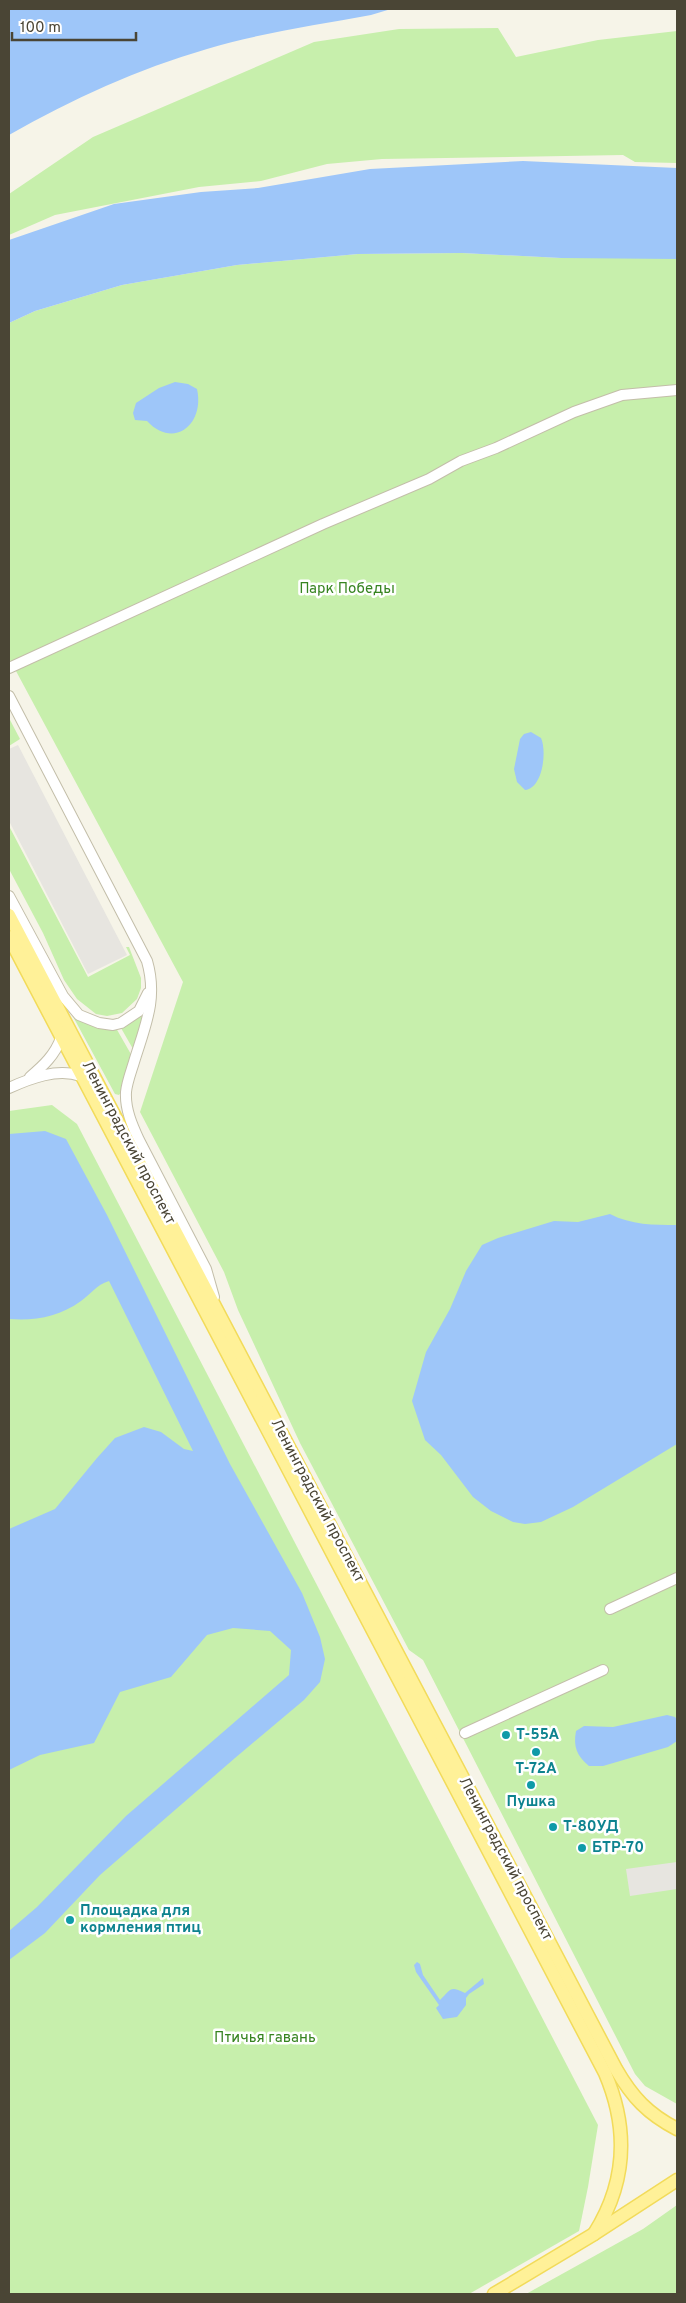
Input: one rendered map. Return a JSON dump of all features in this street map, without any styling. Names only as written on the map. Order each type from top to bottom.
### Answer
[{"type":"main road","name":"Ленинградский проспект","points":[[9,915],[626,2086],[644,2108],[677,2129]]},
{"type":"main road","name":"Ленинградский проспект","points":[[9,937],[605,2073],[620,2119],[622,2150],[617,2179],[602,2220],[594,2234]]},
{"type":"main road","points":[[494,2294],[512,2288],[677,2180]]},
{"type":"street","points":[[9,668],[324,524],[429,479],[461,461],[496,448],[574,412],[622,395],[677,390]]},
{"type":"street","points":[[9,696],[128,923],[149,970],[152,998],[129,1078],[126,1092],[127,1106],[131,1122],[139,1140],[206,1270],[220,1318]]},
{"type":"street","points":[[9,896],[63,996],[73,1009],[86,1019],[112,1025],[121,1023],[134,1016],[147,998],[150,983],[149,970]]},
{"type":"street","points":[[27,1080],[50,1058],[58,1048],[61,1038]]},
{"type":"street","points":[[9,1088],[27,1080],[59,1072],[71,1072],[81,1076]]},
{"type":"street","points":[[610,1609],[677,1578]]},
{"type":"street","points":[[464,1733],[603,1670]]},
{"type":"green space","points":[[498,28],[516,57],[598,40],[677,31],[677,163],[635,162],[623,155],[382,159],[327,164],[261,181],[199,187],[55,215],[9,235],[9,194],[93,137],[314,42],[399,29]]},
{"type":"green space","name":"Парк Победы","points":[[462,253],[561,258],[677,258],[677,2104],[645,2086],[635,2074],[423,1660],[409,1650],[300,1443],[238,1310],[224,1272],[140,1112],[183,982],[9,658],[9,323],[35,311],[122,285],[237,265],[358,254]]},
{"type":"green space","points":[[9,718],[20,739],[9,746]]},
{"type":"green space","points":[[9,826],[88,977],[130,955],[126,947],[129,947],[141,978],[141,988],[137,999],[122,1013],[107,1016],[96,1014],[77,999],[64,980],[43,933],[9,869]]},
{"type":"green space","points":[[145,1010],[133,1049],[121,1028],[137,1018]]},
{"type":"green space","points":[[70,1011],[91,1025],[109,1029],[116,1028],[132,1056],[122,1091],[119,1095],[115,1094]]},
{"type":"green space","name":"Птичья гавань","points":[[52,1105],[77,1124],[598,2125],[579,2231],[469,2294],[9,2294],[9,1111]]},
{"type":"green space","points":[[677,2205],[677,2294],[526,2294],[643,2229]]},
{"type":"shaded area","points":[[18,745],[127,955],[88,974],[9,821],[9,749]]},
{"type":"shaded area","points":[[677,1862],[677,1889],[630,1896],[626,1869]]},
{"type":"water","points":[[9,9],[391,9],[371,15],[247,38],[181,57],[81,97],[9,135]]},
{"type":"water","points":[[523,161],[677,168],[677,259],[561,258],[462,253],[358,254],[237,265],[122,285],[35,311],[9,323],[9,240],[114,204],[201,192],[258,188],[370,169]]},
{"type":"water","points":[[175,382],[188,384],[197,389],[198,402],[196,413],[192,422],[185,429],[177,433],[167,433],[157,429],[147,421],[135,420],[133,413],[136,403],[159,388]]},
{"type":"water","points":[[531,732],[541,738],[544,751],[540,776],[531,788],[525,790],[517,782],[514,769],[520,739],[524,734]]},
{"type":"water","points":[[45,1131],[66,1139],[107,1215],[230,1464],[302,1593],[320,1637],[325,1659],[320,1682],[304,1700],[100,1875],[45,1933],[9,1960],[9,1931],[37,1907],[126,1816],[289,1675],[291,1650],[270,1631],[233,1628],[207,1635],[171,1677],[120,1692],[94,1743],[40,1755],[9,1770],[9,1529],[55,1509],[115,1438],[144,1427],[161,1432],[184,1449],[193,1451],[109,1281],[97,1287],[85,1298],[64,1311],[46,1317],[9,1319],[9,1134]]},
{"type":"water","points":[[610,1214],[634,1222],[677,1225],[677,1444],[573,1507],[541,1522],[525,1524],[513,1522],[491,1511],[473,1497],[441,1455],[425,1440],[412,1401],[426,1352],[450,1309],[466,1271],[482,1245],[498,1238],[554,1221],[578,1222]]},
{"type":"water","points":[[667,1715],[675,1717],[677,1720],[677,1741],[668,1747],[603,1766],[589,1766],[581,1759],[577,1751],[575,1742],[576,1731],[584,1726],[613,1727]]},
{"type":"water","points":[[417,1962],[420,1964],[423,1975],[440,2000],[453,1989],[465,1993],[483,1978],[484,1984],[469,1994],[466,1998],[466,2005],[457,2017],[443,2019],[436,2008],[439,2005],[416,1972],[414,1965]]},
{"type":"place","name":"Т-55А","points":[[506,1735]]},
{"type":"place","name":"Т-72А","points":[[536,1752]]},
{"type":"place","name":"Пушка","points":[[531,1785]]},
{"type":"place","name":"Т-80УД","points":[[553,1827]]},
{"type":"place","name":"БТР-70","points":[[582,1848]]},
{"type":"place","name":"Площадка для кормления птиц","points":[[70,1920]]}]
